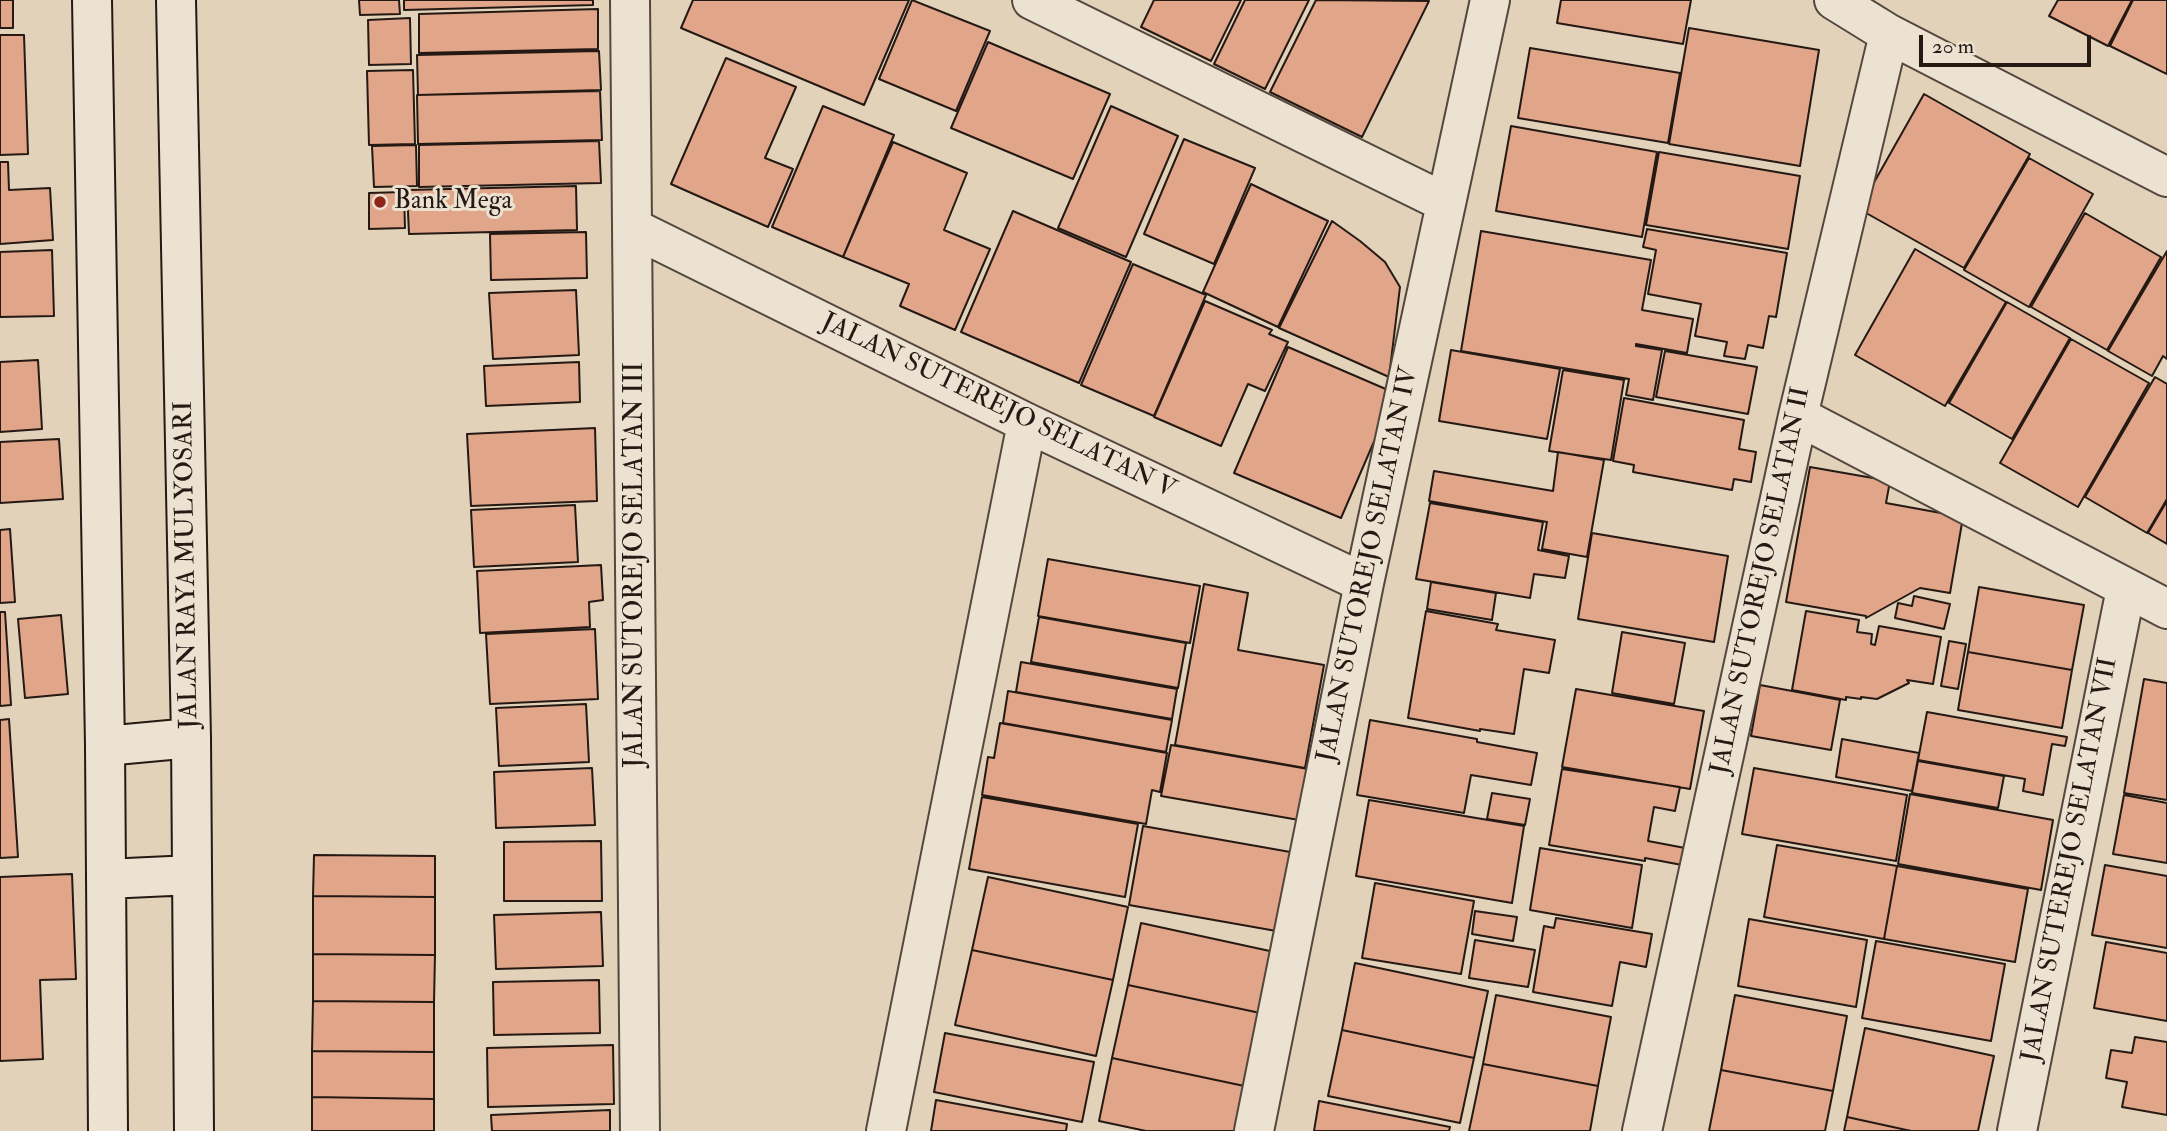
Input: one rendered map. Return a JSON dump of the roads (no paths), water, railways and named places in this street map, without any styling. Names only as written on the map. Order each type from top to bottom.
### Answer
[{"type":"street","points":[[92,0],[105,746],[108,1131]]},
{"type":"street","name":"JALAN RAYA MULYOSARI","points":[[176,0],[191,738],[194,1131]]},
{"type":"street","name":"JALAN SUTOREJO SELATAN III","points":[[630,0],[640,1131]]},
{"type":"street","points":[[1032,0],[1446,203]]},
{"type":"street","name":"JALAN SUTOREJO SELATAN IV","points":[[1254,1131],[1364,583],[1490,0]]},
{"type":"street","points":[[1835,0],[1889,33],[2167,177]]},
{"type":"street","name":"JALAN SUTOREJO SELATAN II","points":[[1642,1131],[1798,416],[1889,33]]},
{"type":"street","name":"JALAN SUTEREJO SELATAN V","points":[[633,228],[1027,423],[1364,583]]},
{"type":"street","points":[[1798,416],[2167,609]]},
{"type":"street","points":[[886,1131],[1027,423]]},
{"type":"street","name":"JALAN SUTEREJO SELATAN VII","points":[[2017,1131],[2126,589]]},
{"type":"street","points":[[105,746],[191,738]]},
{"type":"street","points":[[106,878],[192,875]]},
{"type":"place","name":"Bank Mega","points":[[380,202]]}]
